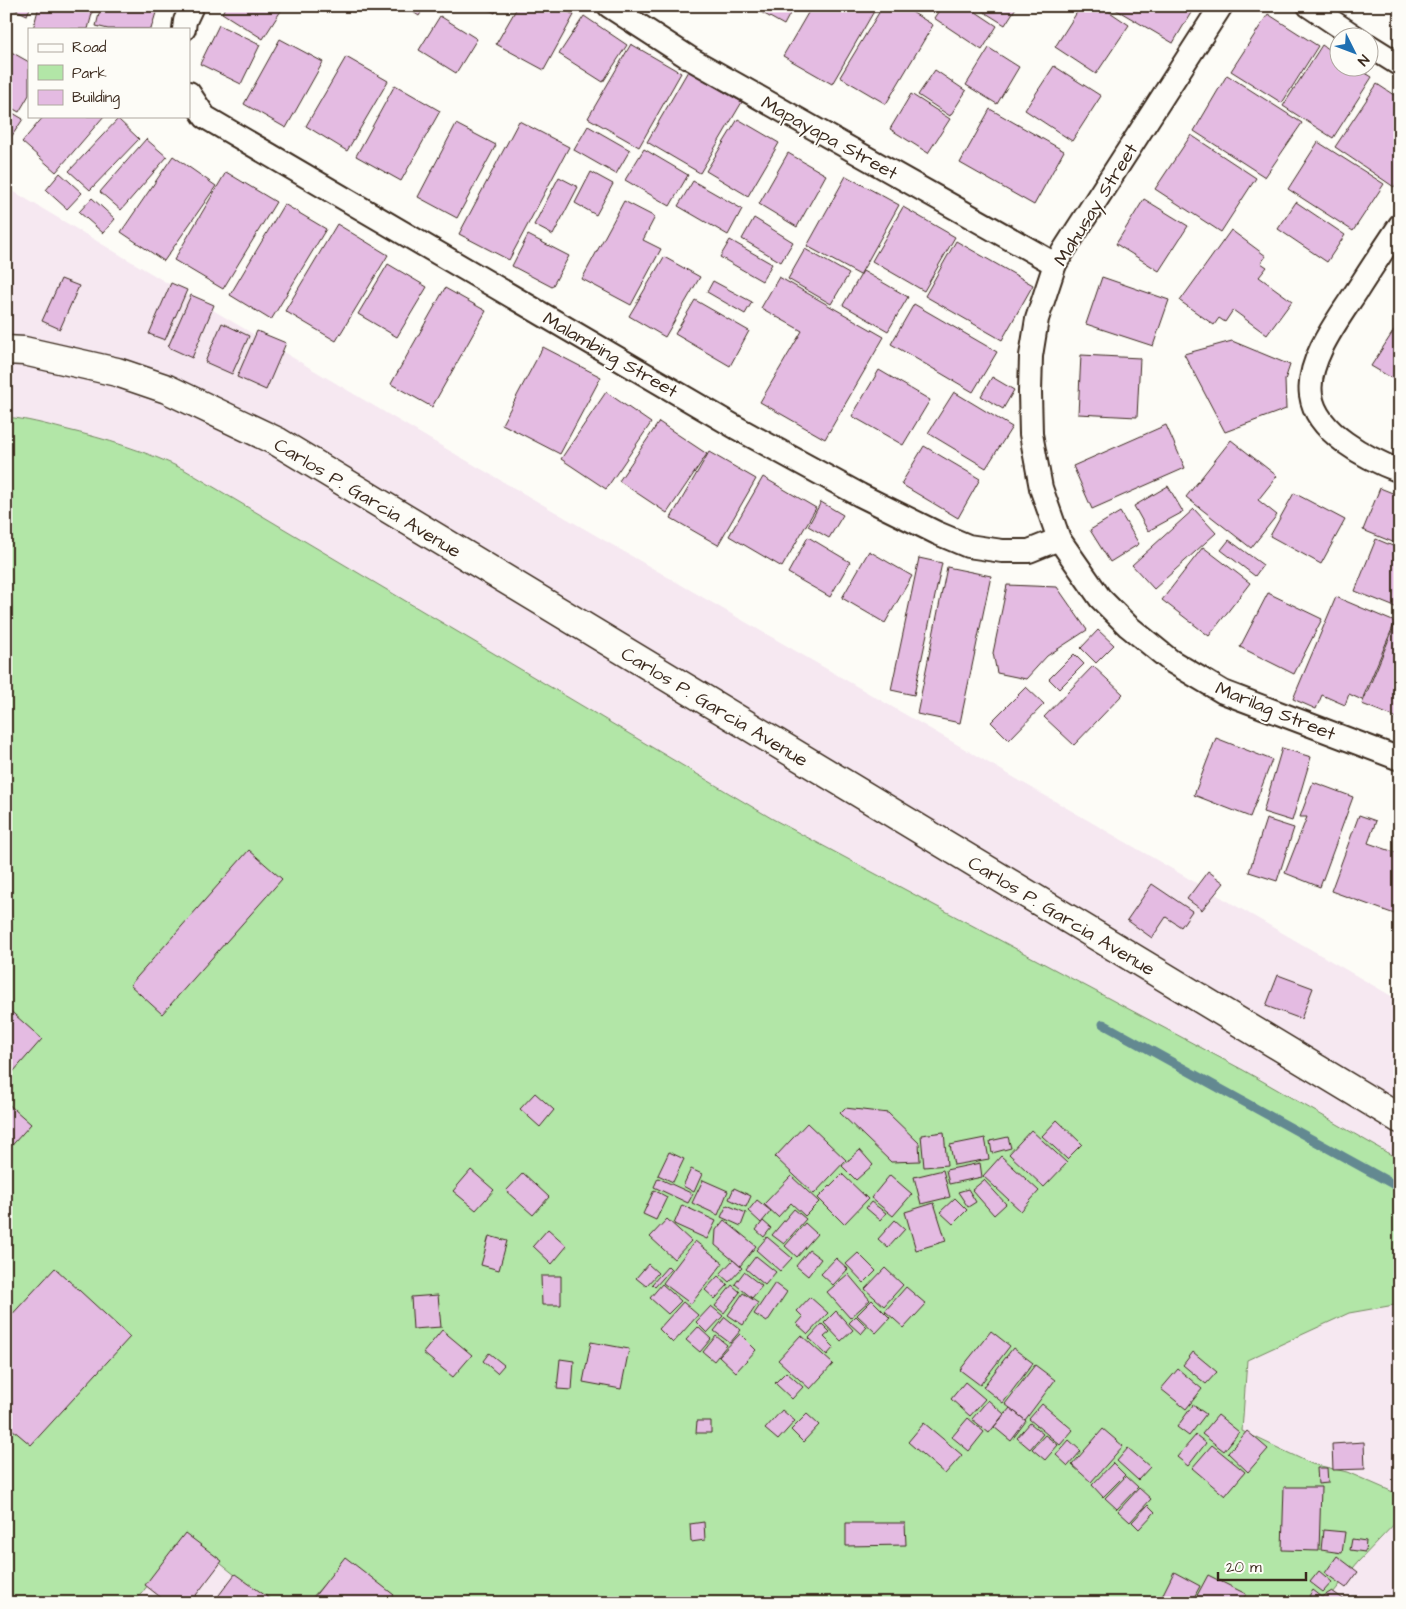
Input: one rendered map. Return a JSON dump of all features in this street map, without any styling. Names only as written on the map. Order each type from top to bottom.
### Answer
[{"type":"main road","name":"Carlos P. Garcia Avenue","points":[[6,350],[24,351],[107,370],[167,389],[278,442],[1400,1119]]},
{"type":"street","points":[[184,28],[184,21],[192,6]]},
{"type":"street","name":"Mapayapa Street","points":[[608,6],[691,59],[1055,264]]},
{"type":"street","name":"Mahusay Street","points":[[1059,539],[1041,488],[1031,434],[1031,356],[1037,319],[1055,264],[1221,6]]},
{"type":"street","points":[[1309,6],[1342,28]]},
{"type":"street","points":[[1378,51],[1400,65]]},
{"type":"street","name":"Malambing Street","points":[[190,94],[205,117],[737,428],[860,495],[968,546],[1002,551],[1029,551],[1059,539]]},
{"type":"street","points":[[1400,225],[1337,321],[1320,351],[1312,372],[1310,395],[1316,414],[1330,431],[1348,445],[1385,466],[1400,471]]},
{"type":"street","name":"Marilag Street","points":[[1059,539],[1100,598],[1128,626],[1172,661],[1223,692],[1400,759]]},
{"type":"shaded area","points":[[6,187],[438,444],[1400,1001],[1400,1603],[6,1603]]},
{"type":"green space","points":[[6,417],[110,441],[141,451],[185,470],[771,818],[1243,1070],[1400,1160],[1400,1304],[1349,1313],[1247,1360],[1242,1431],[1312,1464],[1347,1472],[1400,1495],[1400,1518],[1358,1562],[1325,1603],[401,1603],[346,1560],[307,1603],[270,1603],[186,1536],[134,1603],[6,1603]]},
{"type":"building","points":[[8,6],[31,6],[27,15]]},
{"type":"building","points":[[39,6],[94,6],[88,28],[33,28]]},
{"type":"building","points":[[101,6],[158,6],[151,28],[104,28],[96,26]]},
{"type":"building","points":[[226,6],[284,6],[263,39],[222,13]]},
{"type":"building","points":[[343,6],[357,6],[353,12]]},
{"type":"building","points":[[404,6],[425,6],[419,16]]},
{"type":"building","points":[[481,6],[499,6],[495,13]]},
{"type":"building","points":[[518,6],[558,6],[574,15],[544,70],[496,44]]},
{"type":"building","points":[[750,6],[794,6],[784,25]]},
{"type":"building","points":[[812,6],[877,6],[832,84],[783,56]]},
{"type":"building","points":[[883,6],[902,6],[933,25],[886,104],[840,77]]},
{"type":"building","points":[[942,6],[967,6],[997,26],[982,50],[934,18]]},
{"type":"building","points":[[983,6],[1017,6],[1005,25],[981,10]]},
{"type":"building","points":[[1081,6],[1101,6],[1129,25],[1096,74],[1055,47]]},
{"type":"building","points":[[1110,6],[1195,6],[1173,43]]},
{"type":"building","points":[[1268,14],[1318,46],[1282,103],[1231,71]]},
{"type":"building","points":[[440,16],[477,39],[456,73],[419,50]]},
{"type":"building","points":[[584,16],[627,45],[603,82],[559,54]]},
{"type":"building","points":[[219,25],[260,45],[241,84],[200,64]]},
{"type":"building","points":[[280,39],[323,62],[286,128],[244,104]]},
{"type":"building","points":[[631,44],[681,73],[639,147],[588,118]]},
{"type":"building","points":[[1322,45],[1328,49],[1328,78],[1371,78],[1333,138],[1283,106]]},
{"type":"building","points":[[989,48],[1019,67],[997,104],[966,85]]},
{"type":"building","points":[[6,49],[28,61],[28,97],[19,112],[6,105]]},
{"type":"building","points":[[346,57],[388,81],[347,151],[306,126]]},
{"type":"building","points":[[1054,66],[1101,96],[1072,141],[1025,110]]},
{"type":"building","points":[[935,70],[966,91],[950,116],[918,95]]},
{"type":"building","points":[[688,71],[742,102],[700,173],[647,142]]},
{"type":"building","points":[[1227,75],[1302,123],[1265,177],[1194,131]]},
{"type":"building","points":[[1377,84],[1400,99],[1400,131],[1396,136],[1400,139],[1400,178],[1394,187],[1335,147]]},
{"type":"building","points":[[395,85],[440,111],[401,181],[356,156]]},
{"type":"building","points":[[911,94],[950,119],[928,153],[890,129]]},
{"type":"building","points":[[6,109],[23,119],[6,145]]},
{"type":"building","points":[[990,109],[1064,151],[1034,205],[960,163]]},
{"type":"building","points":[[42,118],[102,118],[56,172],[22,142]]},
{"type":"building","points":[[118,119],[139,139],[90,190],[69,171]]},
{"type":"building","points":[[738,119],[779,143],[748,196],[706,171]]},
{"type":"building","points":[[519,121],[569,147],[509,260],[459,234]]},
{"type":"building","points":[[456,124],[496,145],[457,218],[418,197]]},
{"type":"building","points":[[588,126],[630,150],[616,174],[574,150]]},
{"type":"building","points":[[1191,135],[1256,178],[1221,232],[1155,189]]},
{"type":"building","points":[[146,139],[167,157],[121,210],[100,192]]},
{"type":"building","points":[[1318,142],[1384,184],[1353,231],[1288,189]]},
{"type":"building","points":[[644,149],[688,175],[670,206],[625,180]]},
{"type":"building","points":[[788,153],[826,175],[797,227],[759,204]]},
{"type":"building","points":[[173,156],[216,186],[164,261],[121,232]]},
{"type":"building","points":[[226,172],[276,202],[223,289],[174,260]]},
{"type":"building","points":[[591,172],[613,184],[596,215],[575,203]]},
{"type":"building","points":[[60,173],[82,193],[67,209],[46,190]]},
{"type":"building","points":[[846,176],[899,205],[860,275],[807,246]]},
{"type":"building","points":[[559,177],[578,187],[553,235],[534,225]]},
{"type":"building","points":[[693,181],[742,209],[728,235],[678,206]]},
{"type":"building","points":[[92,198],[115,219],[103,233],[79,212]]},
{"type":"building","points":[[1144,199],[1188,226],[1159,271],[1116,244]]},
{"type":"building","points":[[624,201],[655,217],[643,240],[661,249],[631,305],[582,279]]},
{"type":"building","points":[[1296,202],[1345,235],[1327,262],[1278,229]]},
{"type":"building","points":[[284,204],[326,229],[271,320],[230,295]]},
{"type":"building","points":[[903,207],[955,237],[924,291],[872,261]]},
{"type":"building","points":[[754,218],[793,242],[781,262],[742,239]]},
{"type":"building","points":[[337,224],[388,255],[336,341],[285,311]]},
{"type":"building","points":[[1231,230],[1266,256],[1261,263],[1267,267],[1259,277],[1292,301],[1267,335],[1233,310],[1225,322],[1219,318],[1214,325],[1180,301]]},
{"type":"building","points":[[528,235],[569,256],[552,287],[512,266]]},
{"type":"building","points":[[730,240],[772,264],[762,281],[720,257]]},
{"type":"building","points":[[956,241],[1033,285],[1002,340],[925,296]]},
{"type":"building","points":[[805,249],[849,274],[831,304],[788,279]]},
{"type":"building","points":[[664,257],[700,277],[665,337],[629,316]]},
{"type":"building","points":[[388,264],[427,287],[397,337],[358,314]]},
{"type":"building","points":[[863,271],[908,297],[888,331],[843,305]]},
{"type":"building","points":[[779,277],[884,337],[825,439],[760,402],[802,331],[761,308]]},
{"type":"building","points":[[1102,277],[1169,300],[1153,346],[1086,324]]},
{"type":"building","points":[[61,279],[79,286],[60,329],[42,321]]},
{"type":"building","points":[[713,281],[752,302],[745,314],[707,292]]},
{"type":"building","points":[[171,283],[187,290],[165,340],[149,334]]},
{"type":"building","points":[[445,288],[486,311],[432,407],[391,384]]},
{"type":"building","points":[[191,295],[214,305],[192,358],[168,347]]},
{"type":"building","points":[[695,300],[749,331],[730,366],[675,334]]},
{"type":"building","points":[[914,304],[997,352],[973,392],[891,344]]},
{"type":"building","points":[[1400,321],[1400,383],[1371,366]]},
{"type":"building","points":[[222,323],[249,336],[232,374],[205,362]]},
{"type":"building","points":[[257,331],[286,343],[266,390],[237,377]]},
{"type":"building","points":[[1232,341],[1290,365],[1285,380],[1286,409],[1225,432],[1184,354]]},
{"type":"building","points":[[543,347],[601,377],[560,454],[502,424]]},
{"type":"building","points":[[1081,355],[1140,358],[1137,417],[1078,414]]},
{"type":"building","points":[[879,370],[930,400],[903,445],[852,416]]},
{"type":"building","points":[[992,377],[1014,390],[1003,409],[981,396]]},
{"type":"building","points":[[606,392],[651,423],[606,489],[561,459]]},
{"type":"building","points":[[954,392],[1012,427],[986,468],[928,433]]},
{"type":"building","points":[[659,422],[707,454],[667,513],[619,481]]},
{"type":"building","points":[[1166,425],[1185,468],[1092,509],[1073,466]]},
{"type":"building","points":[[1231,440],[1277,476],[1258,500],[1277,515],[1251,548],[1186,497]]},
{"type":"building","points":[[924,446],[980,479],[958,518],[901,484]]},
{"type":"building","points":[[709,452],[756,479],[718,545],[671,518]]},
{"type":"building","points":[[763,477],[816,508],[782,567],[729,536]]},
{"type":"building","points":[[1168,486],[1183,512],[1148,531],[1134,506]]},
{"type":"building","points":[[1380,488],[1400,496],[1400,545],[1363,530]]},
{"type":"building","points":[[1294,493],[1345,520],[1321,564],[1270,536]]},
{"type":"building","points":[[821,502],[843,515],[829,538],[808,526]]},
{"type":"building","points":[[1194,509],[1216,533],[1154,589],[1132,565]]},
{"type":"building","points":[[1120,512],[1139,544],[1110,562],[1090,530]]},
{"type":"building","points":[[808,537],[850,562],[830,597],[788,573]]},
{"type":"building","points":[[1376,539],[1400,549],[1400,609],[1355,591]]},
{"type":"building","points":[[1229,540],[1263,565],[1255,576],[1221,550]]},
{"type":"building","points":[[1203,547],[1250,583],[1209,636],[1162,600]]},
{"type":"building","points":[[869,551],[912,576],[885,623],[842,598]]},
{"type":"building","points":[[919,558],[942,563],[914,695],[891,690]]},
{"type":"building","points":[[947,567],[991,576],[960,723],[917,714]]},
{"type":"building","points":[[1007,585],[1057,587],[1087,630],[1047,656],[1026,679],[997,673],[993,653]]},
{"type":"building","points":[[1268,593],[1322,619],[1294,674],[1240,647]]},
{"type":"building","points":[[1336,597],[1395,622],[1362,700],[1349,694],[1345,705],[1322,695],[1316,709],[1293,699]]},
{"type":"building","points":[[1400,615],[1400,719],[1362,704]]},
{"type":"building","points":[[1098,630],[1114,645],[1096,663],[1081,648]]},
{"type":"building","points":[[1074,654],[1084,664],[1059,689],[1049,679]]},
{"type":"building","points":[[1093,666],[1123,694],[1074,745],[1044,717]]},
{"type":"building","points":[[1026,687],[1044,704],[1009,740],[991,722]]},
{"type":"building","points":[[1216,738],[1272,760],[1250,817],[1194,795]]},
{"type":"building","points":[[1282,748],[1311,757],[1292,821],[1263,812]]},
{"type":"building","points":[[1313,782],[1353,797],[1320,887],[1285,873],[1307,817],[1300,817]]},
{"type":"building","points":[[1359,815],[1376,821],[1368,843],[1400,854],[1400,916],[1331,891]]},
{"type":"building","points":[[1266,819],[1294,828],[1277,881],[1249,872]]},
{"type":"building","points":[[249,850],[282,879],[162,1014],[130,985]]},
{"type":"building","points":[[1208,871],[1224,883],[1202,910],[1187,899]]},
{"type":"building","points":[[1152,884],[1192,911],[1181,927],[1166,917],[1152,938],[1127,920]]},
{"type":"building","points":[[1278,975],[1313,988],[1301,1019],[1266,1006]]},
{"type":"building","points":[[6,1007],[42,1039],[6,1080]]},
{"type":"building","points":[[535,1093],[554,1110],[540,1127],[520,1109]]},
{"type":"building","points":[[6,1102],[31,1124],[6,1152]]},
{"type":"building","points":[[845,1108],[888,1113],[919,1143],[920,1161],[891,1162],[840,1113]]},
{"type":"building","points":[[1057,1120],[1082,1144],[1067,1159],[1042,1136]]},
{"type":"building","points":[[807,1123],[846,1160],[814,1194],[775,1157]]},
{"type":"building","points":[[1031,1130],[1067,1163],[1044,1187],[1009,1154]]},
{"type":"building","points":[[944,1132],[947,1165],[924,1167],[921,1135]]},
{"type":"building","points":[[1008,1137],[1011,1148],[992,1153],[990,1141]]},
{"type":"building","points":[[985,1138],[989,1159],[954,1165],[950,1145]]},
{"type":"building","points":[[860,1150],[873,1165],[856,1180],[842,1166]]},
{"type":"building","points":[[669,1152],[684,1159],[673,1182],[658,1175]]},
{"type":"building","points":[[1001,1156],[1039,1191],[1021,1211],[983,1176]]},
{"type":"building","points":[[980,1163],[982,1177],[949,1184],[946,1170]]},
{"type":"building","points":[[691,1169],[702,1174],[694,1192],[683,1186]]},
{"type":"building","points":[[471,1170],[494,1190],[476,1210],[453,1191]]},
{"type":"building","points":[[943,1170],[950,1197],[921,1204],[914,1177]]},
{"type":"building","points":[[523,1173],[549,1197],[533,1215],[506,1191]]},
{"type":"building","points":[[842,1174],[868,1199],[844,1224],[818,1198]]},
{"type":"building","points":[[890,1175],[912,1194],[893,1216],[871,1198]]},
{"type":"building","points":[[791,1176],[819,1202],[805,1216],[791,1203],[778,1217],[764,1204]]},
{"type":"building","points":[[658,1178],[693,1194],[688,1203],[654,1187]]},
{"type":"building","points":[[703,1180],[728,1191],[718,1215],[692,1203]]},
{"type":"building","points":[[984,1180],[1006,1204],[994,1215],[972,1190]]},
{"type":"building","points":[[734,1188],[751,1196],[746,1207],[729,1199]]},
{"type":"building","points":[[968,1189],[976,1202],[968,1207],[958,1192]]},
{"type":"building","points":[[654,1190],[667,1197],[656,1220],[643,1214]]},
{"type":"building","points":[[955,1198],[967,1210],[953,1224],[940,1212]]},
{"type":"building","points":[[757,1200],[771,1211],[761,1223],[748,1211]]},
{"type":"building","points":[[871,1202],[886,1213],[880,1220],[866,1208]]},
{"type":"building","points":[[934,1203],[946,1241],[916,1250],[905,1212]]},
{"type":"building","points":[[682,1205],[716,1221],[707,1239],[674,1224]]},
{"type":"building","points":[[727,1205],[746,1213],[741,1226],[721,1217]]},
{"type":"building","points":[[794,1209],[806,1219],[784,1244],[772,1235]]},
{"type":"building","points":[[667,1219],[691,1241],[674,1259],[650,1237]]},
{"type":"building","points":[[724,1220],[756,1246],[740,1266],[715,1245],[716,1230]]},
{"type":"building","points":[[895,1220],[905,1229],[888,1248],[878,1239]]},
{"type":"building","points":[[763,1221],[771,1228],[764,1237],[756,1230]]},
{"type":"building","points":[[805,1223],[817,1234],[797,1257],[785,1246]]},
{"type":"building","points":[[548,1229],[567,1246],[552,1264],[533,1246]]},
{"type":"building","points":[[489,1236],[507,1241],[499,1270],[481,1265]]},
{"type":"building","points":[[767,1237],[792,1258],[780,1271],[756,1250]]},
{"type":"building","points":[[695,1241],[723,1263],[691,1304],[663,1283]]},
{"type":"building","points":[[809,1250],[821,1259],[808,1276],[796,1266]]},
{"type":"building","points":[[858,1253],[876,1271],[864,1283],[846,1264]]},
{"type":"building","points":[[756,1256],[776,1272],[765,1285],[746,1269]]},
{"type":"building","points":[[836,1258],[848,1269],[833,1285],[821,1274]]},
{"type":"building","points":[[733,1260],[742,1268],[729,1282],[720,1274]]},
{"type":"building","points":[[648,1264],[658,1273],[646,1286],[636,1278]]},
{"type":"building","points":[[668,1266],[671,1269],[655,1287],[652,1284]]},
{"type":"building","points":[[55,1268],[130,1337],[31,1445],[6,1424],[6,1321]]},
{"type":"building","points":[[885,1268],[903,1285],[884,1306],[865,1289]]},
{"type":"building","points":[[744,1272],[762,1286],[752,1298],[735,1284]]},
{"type":"building","points":[[848,1274],[870,1300],[850,1318],[827,1292]]},
{"type":"building","points":[[541,1276],[561,1276],[561,1305],[542,1305]]},
{"type":"building","points":[[718,1276],[728,1285],[715,1299],[705,1290]]},
{"type":"building","points":[[775,1283],[787,1292],[767,1322],[754,1314]]},
{"type":"building","points":[[662,1284],[681,1301],[668,1314],[650,1298]]},
{"type":"building","points":[[732,1285],[740,1292],[724,1313],[715,1306]]},
{"type":"building","points":[[906,1287],[926,1304],[904,1328],[885,1311]]},
{"type":"building","points":[[743,1293],[758,1303],[743,1325],[728,1315]]},
{"type":"building","points":[[438,1295],[441,1327],[413,1329],[411,1297]]},
{"type":"building","points":[[810,1297],[828,1313],[808,1334],[797,1324],[803,1317],[797,1311]]},
{"type":"building","points":[[872,1300],[890,1318],[876,1333],[857,1315]]},
{"type":"building","points":[[683,1302],[698,1315],[673,1343],[659,1329]]},
{"type":"building","points":[[711,1306],[723,1316],[707,1333],[696,1322]]},
{"type":"building","points":[[836,1311],[853,1330],[841,1341],[824,1323]]},
{"type":"building","points":[[856,1316],[867,1327],[861,1334],[849,1323]]},
{"type":"building","points":[[725,1317],[741,1330],[730,1343],[714,1331]]},
{"type":"building","points":[[822,1324],[830,1332],[824,1337],[834,1347],[827,1355],[809,1338]]},
{"type":"building","points":[[698,1327],[711,1339],[700,1352],[686,1340]]},
{"type":"building","points":[[442,1330],[472,1355],[453,1377],[423,1353]]},
{"type":"building","points":[[991,1331],[1010,1346],[980,1385],[960,1370]]},
{"type":"building","points":[[740,1334],[756,1350],[736,1372],[719,1356]]},
{"type":"building","points":[[801,1335],[833,1364],[810,1389],[778,1360]]},
{"type":"building","points":[[716,1336],[727,1345],[714,1361],[703,1352]]},
{"type":"building","points":[[591,1342],[629,1349],[621,1389],[583,1382]]},
{"type":"building","points":[[1013,1348],[1033,1363],[1003,1403],[983,1387]]},
{"type":"building","points":[[1193,1352],[1217,1372],[1206,1384],[1183,1365]]},
{"type":"building","points":[[489,1353],[504,1365],[497,1373],[483,1361]]},
{"type":"building","points":[[560,1359],[574,1361],[572,1390],[557,1389]]},
{"type":"building","points":[[1035,1365],[1055,1380],[1025,1420],[1005,1404]]},
{"type":"building","points":[[1178,1369],[1202,1389],[1186,1409],[1161,1389]]},
{"type":"building","points":[[786,1372],[803,1387],[792,1399],[775,1383]]},
{"type":"building","points":[[965,1382],[985,1399],[970,1416],[951,1399]]},
{"type":"building","points":[[988,1400],[1004,1414],[989,1433],[972,1419]]},
{"type":"building","points":[[1042,1404],[1073,1430],[1060,1445],[1029,1419]]},
{"type":"building","points":[[1193,1405],[1206,1414],[1189,1436],[1177,1427]]},
{"type":"building","points":[[1010,1408],[1026,1421],[1011,1441],[994,1427]]},
{"type":"building","points":[[782,1410],[795,1421],[778,1440],[765,1429]]},
{"type":"building","points":[[807,1414],[819,1425],[803,1442],[791,1430]]},
{"type":"building","points":[[1218,1415],[1239,1432],[1224,1451],[1202,1434]]},
{"type":"building","points":[[968,1418],[984,1432],[969,1451],[952,1437]]},
{"type":"building","points":[[697,1421],[711,1421],[711,1433],[696,1433]]},
{"type":"building","points":[[924,1423],[962,1455],[945,1474],[908,1442]]},
{"type":"building","points":[[1030,1423],[1043,1434],[1030,1449],[1017,1438]]},
{"type":"building","points":[[1103,1429],[1123,1446],[1091,1482],[1072,1465]]},
{"type":"building","points":[[1247,1431],[1268,1449],[1248,1472],[1228,1453]]},
{"type":"building","points":[[1045,1435],[1058,1445],[1045,1460],[1032,1449]]},
{"type":"building","points":[[1196,1435],[1206,1443],[1188,1466],[1177,1457]]},
{"type":"building","points":[[1069,1440],[1081,1451],[1068,1466],[1056,1455]]},
{"type":"building","points":[[1364,1442],[1365,1469],[1333,1470],[1332,1444]]},
{"type":"building","points":[[1212,1445],[1245,1472],[1225,1496],[1192,1468]]},
{"type":"building","points":[[1128,1448],[1150,1467],[1138,1480],[1117,1461]]},
{"type":"building","points":[[1113,1463],[1125,1475],[1103,1497],[1092,1485]]},
{"type":"building","points":[[1317,1468],[1327,1468],[1328,1483],[1318,1484]]},
{"type":"building","points":[[1126,1476],[1138,1487],[1117,1509],[1105,1498]]},
{"type":"building","points":[[1284,1487],[1321,1487],[1319,1551],[1282,1550]]},
{"type":"building","points":[[1139,1488],[1151,1499],[1130,1522],[1118,1511]]},
{"type":"building","points":[[1148,1505],[1155,1512],[1139,1529],[1132,1522]]},
{"type":"building","points":[[704,1522],[705,1540],[691,1542],[690,1524]]},
{"type":"building","points":[[846,1523],[905,1523],[906,1545],[846,1546]]},
{"type":"building","points":[[1323,1530],[1345,1532],[1342,1553],[1321,1550]]},
{"type":"building","points":[[185,1533],[222,1561],[190,1603],[168,1603],[145,1585]]},
{"type":"building","points":[[1352,1539],[1366,1541],[1365,1552],[1350,1550]]},
{"type":"building","points":[[1337,1556],[1358,1572],[1346,1588],[1325,1573]]},
{"type":"building","points":[[345,1557],[394,1595],[389,1603],[321,1603],[314,1597]]},
{"type":"building","points":[[1319,1571],[1332,1582],[1323,1592],[1310,1582]]},
{"type":"building","points":[[1174,1572],[1200,1586],[1191,1603],[1159,1602]]},
{"type":"building","points":[[235,1574],[276,1603],[213,1603]]},
{"type":"building","points":[[1208,1575],[1246,1594],[1241,1603],[1193,1603]]},
{"type":"building","points":[[1313,1590],[1322,1597],[1332,1591],[1346,1601],[1344,1603],[1319,1603],[1309,1596]]},
{"type":"building","points":[[1397,1592],[1400,1593],[1400,1603],[1395,1603]]},
{"type":"building","points":[[1369,1598],[1392,1602],[1368,1603]]},
{"type":"waterway","points":[[1103,1024],[1400,1188]]}]
